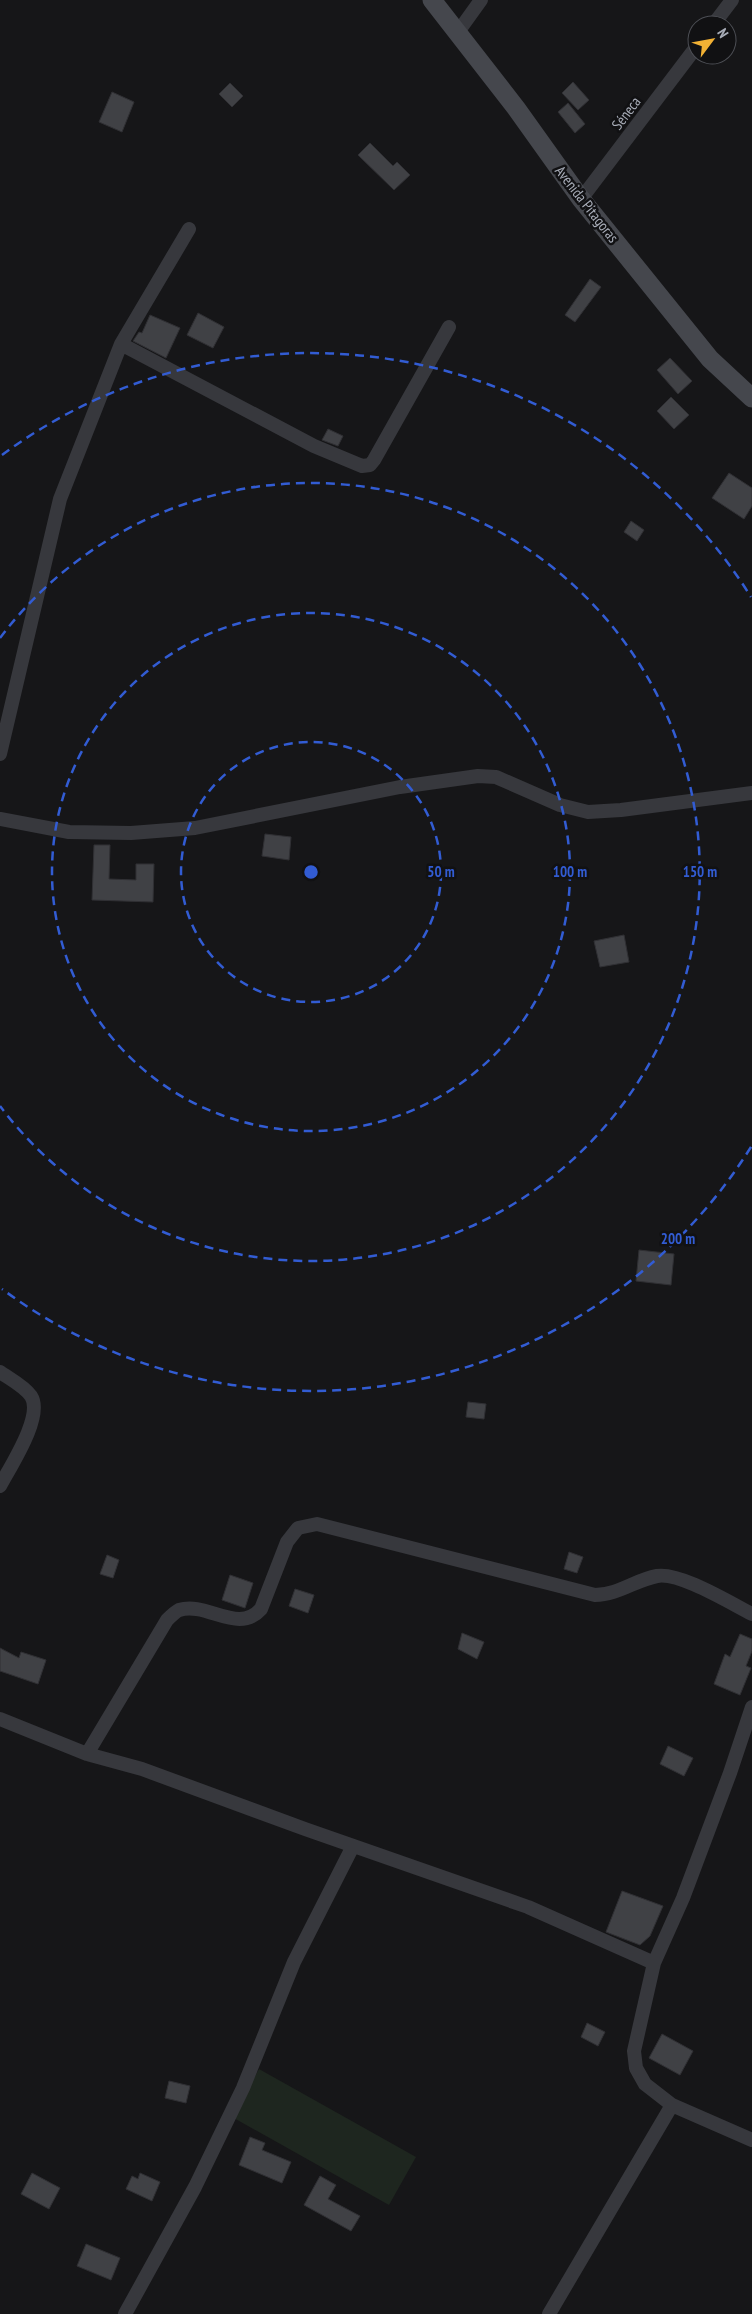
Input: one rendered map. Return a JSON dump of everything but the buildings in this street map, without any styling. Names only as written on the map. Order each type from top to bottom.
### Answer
[{"type":"main road","name":"Avenida Pitagoras","points":[[432,0],[458,32],[581,199],[710,359],[752,398]]},
{"type":"street","points":[[458,32],[481,0]]},
{"type":"street","points":[[721,15],[732,0]]},
{"type":"street","name":"Séneca","points":[[581,199],[687,59]]},
{"type":"street","points":[[0,754],[60,499],[121,344],[189,230]]},
{"type":"street","points":[[121,344],[314,446],[362,466],[370,465],[374,460],[448,327]]},
{"type":"street","points":[[0,820],[69,832],[131,834],[195,828],[400,787],[478,776],[496,778],[560,805],[588,812],[621,810],[752,793]]},
{"type":"street","points":[[0,1372],[24,1389],[32,1398],[34,1410],[31,1426],[0,1486]]},
{"type":"street","points":[[87,1754],[167,1620],[178,1610],[193,1609],[244,1620],[254,1616],[261,1609],[287,1542],[298,1528],[317,1524],[595,1595],[606,1595],[656,1576],[672,1576],[752,1614]]},
{"type":"street","points":[[752,1707],[730,1773],[683,1898],[654,1963],[634,2050],[636,2068],[645,2084],[672,2105],[752,2140]]},
{"type":"street","points":[[0,1719],[87,1754],[142,1769],[528,1907],[654,1963]]},
{"type":"street","points":[[126,2314],[195,2187],[243,2088],[294,1962],[353,1846]]},
{"type":"street","points":[[550,2314],[672,2105]]},
{"type":"shaded area","points":[[259,2069],[416,2157],[389,2205],[232,2117]]}]
